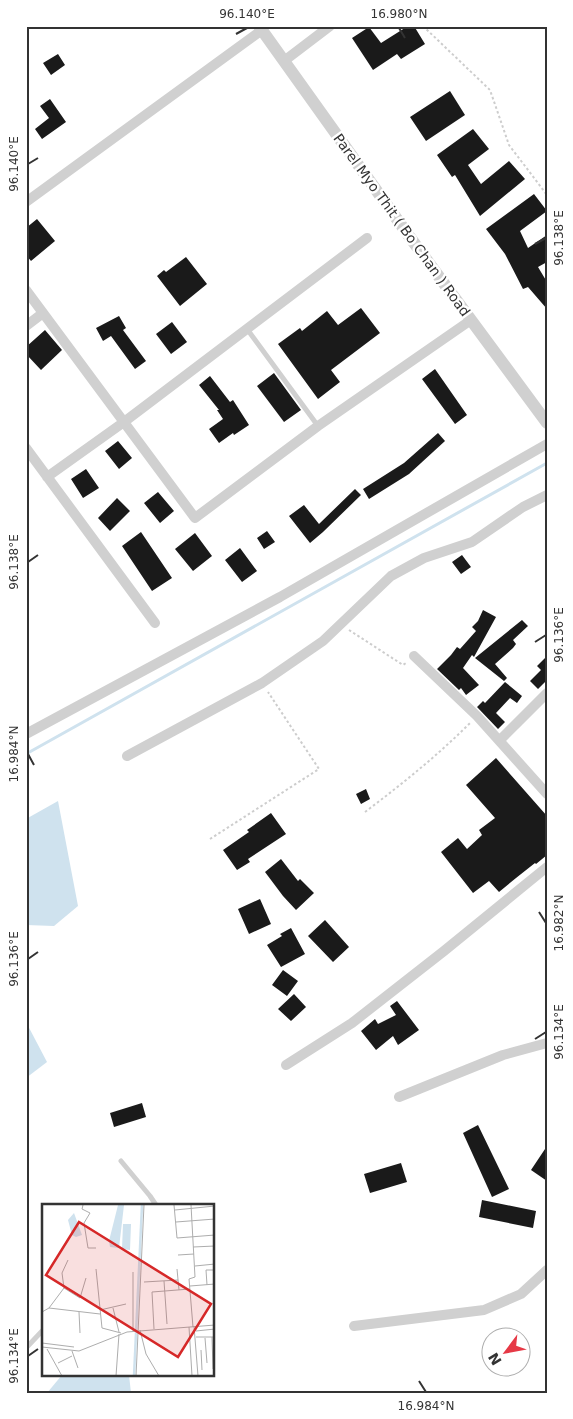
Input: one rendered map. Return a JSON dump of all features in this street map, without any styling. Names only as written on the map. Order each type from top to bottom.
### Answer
[{"type":"street","points":[[284,61],[330,26]]},
{"type":"street","points":[[26,202],[260,28]]},
{"type":"street","name":"Parel Myo Thit ( Bo Chan ) Road","points":[[260,28],[547,423]]},
{"type":"street","points":[[47,477],[124,422],[368,238]]},
{"type":"street","points":[[26,290],[195,518],[318,426],[471,320]]},
{"type":"street","points":[[26,326],[43,313]]},
{"type":"street","points":[[26,734],[280,597],[547,444]]},
{"type":"street","points":[[26,448],[154,623]]},
{"type":"street","points":[[127,756],[262,683],[323,641],[341,625],[352,611],[391,576],[424,558],[472,542],[523,507],[547,495]]},
{"type":"street","points":[[414,656],[477,716],[547,794]]},
{"type":"street","points":[[500,740],[547,693]]},
{"type":"street","points":[[286,1065],[352,1023],[547,867]]},
{"type":"street","points":[[399,1097],[503,1055],[547,1043]]},
{"type":"street","points":[[354,1326],[484,1310],[521,1294],[547,1270]]},
{"type":"lane","points":[[247,329],[318,426]]},
{"type":"lane","points":[[122,1161],[155,1204]]},
{"type":"lane","points":[[26,1348],[42,1331]]},
{"type":"path","points":[[423,26],[490,90],[509,145],[547,195]]},
{"type":"path","points":[[341,625],[402,665],[414,656]]},
{"type":"path","points":[[210,839],[319,769],[262,683]]},
{"type":"path","points":[[365,812],[408,780],[442,751],[477,716]]},
{"type":"water","points":[[58,801],[78,906],[54,926],[26,925],[26,819]]},
{"type":"water","points":[[26,1022],[47,1062],[26,1078]]},
{"type":"water","points":[[61,1376],[129,1376],[131,1393],[47,1393]]},
{"type":"building","points":[[408,26],[414,26],[425,44],[401,59],[397,54],[373,70],[352,38],[369,27],[381,43]]},
{"type":"building","points":[[58,54],[65,65],[51,75],[43,63]]},
{"type":"building","points":[[450,91],[465,115],[426,141],[410,117]]},
{"type":"building","points":[[50,99],[66,122],[42,139],[35,129],[49,118],[40,106]]},
{"type":"building","points":[[473,129],[489,149],[468,165],[481,184],[509,161],[525,179],[480,216],[455,175],[452,177],[437,155]]},
{"type":"building","points":[[534,194],[547,211],[520,231],[528,248],[547,235],[547,262],[538,267],[547,282],[547,309],[528,287],[523,289],[505,254],[486,229]]},
{"type":"building","points":[[37,219],[55,241],[31,261],[26,255],[26,228]]},
{"type":"building","points":[[186,257],[207,284],[180,306],[157,276],[164,270],[166,272]]},
{"type":"building","points":[[361,308],[380,333],[331,370],[340,382],[318,399],[278,344],[300,328],[302,331],[327,311],[338,325]]},
{"type":"building","points":[[119,316],[126,328],[123,330],[146,361],[135,369],[111,336],[103,341],[96,328]]},
{"type":"building","points":[[172,322],[187,342],[171,354],[156,334]]},
{"type":"building","points":[[45,330],[62,350],[41,370],[26,354],[26,347]]},
{"type":"building","points":[[435,369],[467,415],[455,424],[422,379]]},
{"type":"building","points":[[274,373],[301,410],[284,422],[257,386]]},
{"type":"building","points":[[210,376],[230,402],[233,400],[249,425],[219,443],[209,429],[223,419],[217,410],[219,410],[199,385]]},
{"type":"building","points":[[438,433],[445,441],[409,474],[369,499],[363,489],[404,463]]},
{"type":"building","points":[[118,441],[132,458],[119,469],[105,451]]},
{"type":"building","points":[[86,469],[99,488],[83,498],[71,479]]},
{"type":"building","points":[[355,489],[361,495],[310,543],[289,516],[304,505],[319,524]]},
{"type":"building","points":[[158,492],[174,511],[160,523],[144,503]]},
{"type":"building","points":[[117,498],[130,511],[110,531],[98,518]]},
{"type":"building","points":[[267,531],[275,542],[264,549],[257,538]]},
{"type":"building","points":[[141,532],[172,578],[152,591],[122,546]]},
{"type":"building","points":[[195,533],[212,556],[193,571],[175,549]]},
{"type":"building","points":[[240,548],[257,571],[242,582],[225,560]]},
{"type":"building","points":[[462,555],[471,567],[461,574],[452,562]]},
{"type":"building","points":[[483,610],[496,617],[474,657],[472,655],[463,668],[479,685],[466,695],[461,688],[459,690],[437,669],[457,647],[460,649],[476,631],[472,627],[478,621]]},
{"type":"building","points":[[522,620],[528,626],[513,640],[516,644],[513,648],[495,664],[507,678],[504,681],[475,658]]},
{"type":"building","points":[[547,656],[547,680],[538,689],[530,681],[541,670],[537,666]]},
{"type":"building","points":[[505,682],[522,696],[517,703],[510,698],[496,713],[505,722],[498,729],[477,707],[483,701],[485,703]]},
{"type":"building","points":[[496,758],[547,816],[547,855],[499,892],[489,881],[473,893],[441,852],[458,838],[467,849],[482,835],[479,830],[495,818],[466,785]]},
{"type":"building","points":[[366,789],[370,799],[361,804],[356,794]]},
{"type":"building","points":[[271,813],[286,834],[248,859],[250,862],[237,870],[223,850],[249,832],[247,830]]},
{"type":"building","points":[[281,859],[298,881],[300,879],[314,893],[296,910],[265,872]]},
{"type":"building","points":[[260,899],[271,924],[249,934],[238,909]]},
{"type":"building","points":[[325,920],[349,947],[333,962],[308,936]]},
{"type":"building","points":[[291,928],[305,954],[281,967],[267,945]]},
{"type":"building","points":[[283,970],[298,981],[287,996],[272,985]]},
{"type":"building","points":[[294,994],[306,1007],[291,1021],[278,1009]]},
{"type":"building","points":[[397,1001],[419,1030],[398,1045],[393,1036],[376,1050],[361,1031],[375,1019],[378,1024],[396,1015],[390,1006]]},
{"type":"building","points":[[142,1103],[146,1117],[114,1127],[110,1113]]},
{"type":"building","points":[[478,1125],[509,1189],[492,1197],[463,1133]]},
{"type":"building","points":[[547,1146],[547,1181],[531,1170]]},
{"type":"building","points":[[401,1163],[407,1182],[370,1193],[364,1174]]},
{"type":"building","points":[[482,1200],[536,1211],[533,1228],[479,1217]]},
{"type":"waterway","points":[[26,754],[547,463]]}]
